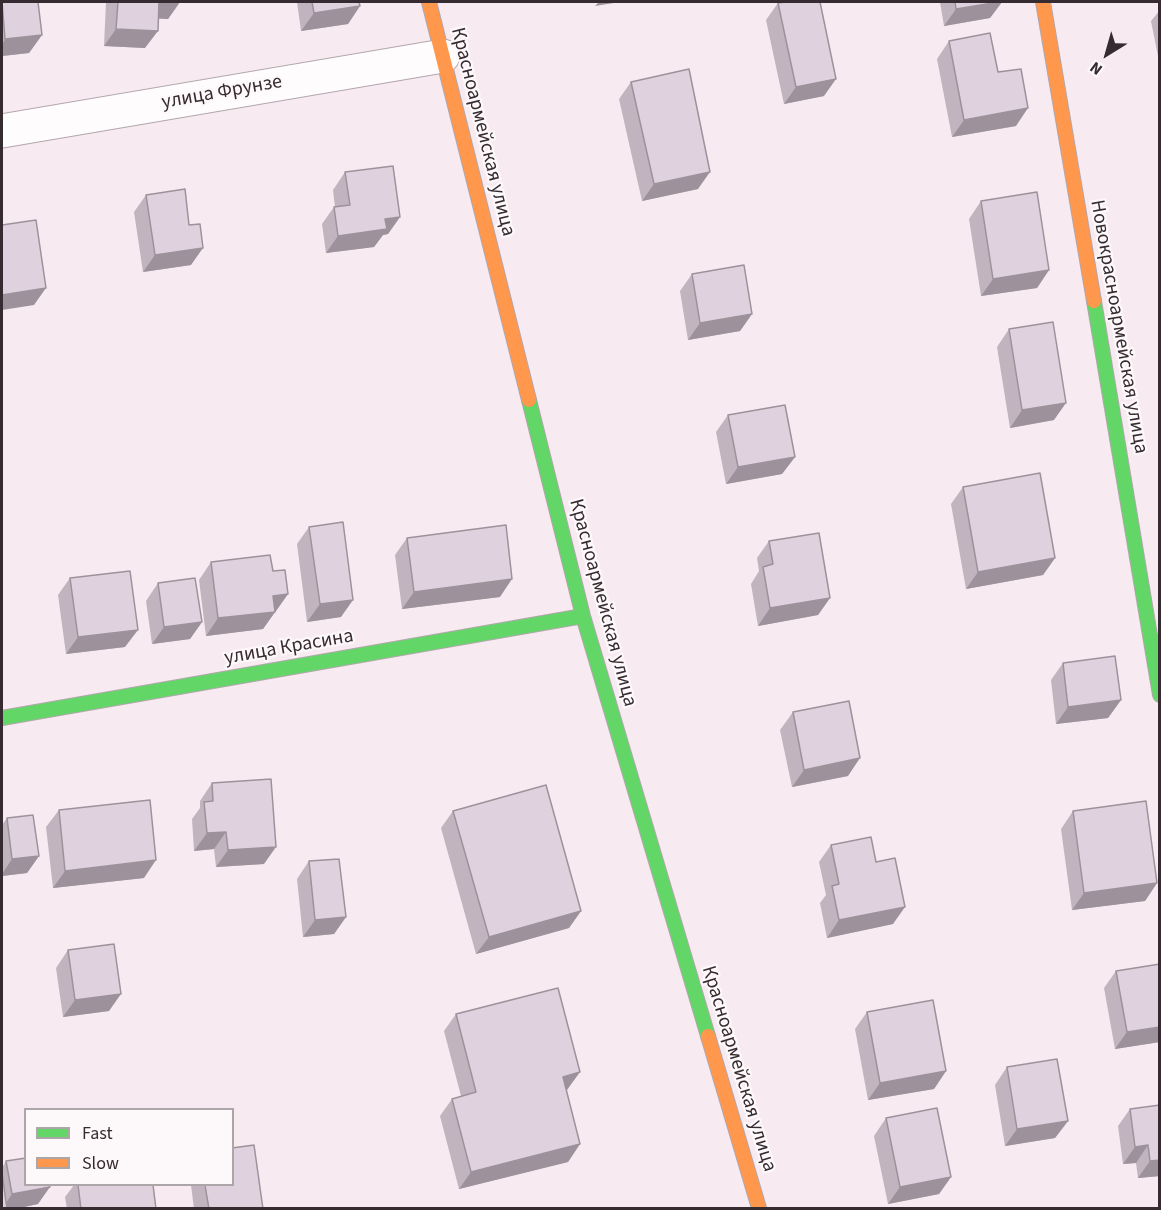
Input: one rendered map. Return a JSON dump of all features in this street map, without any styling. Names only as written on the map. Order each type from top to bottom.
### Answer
[{"type":"street","name":"Красноармейская улица","points":[[429,2],[583,616],[759,1209]]},
{"type":"street","name":"Новокрасноармейская улица","points":[[1043,2],[1160,695]]},
{"type":"street","name":"улица Фрунзе","points":[[2,131],[443,56]]},
{"type":"street","name":"улица Красина","points":[[2,718],[583,616]]},
{"type":"building","points":[[2,2],[38,2],[42,35],[5,39]]},
{"type":"building","points":[[118,2],[159,2],[158,31],[116,29]]},
{"type":"building","points":[[312,2],[359,2],[360,6],[314,13]]},
{"type":"building","points":[[820,2],[836,79],[796,87],[778,3]]},
{"type":"building","points":[[955,2],[999,2],[956,9]]},
{"type":"building","points":[[990,33],[998,72],[1021,69],[1028,108],[964,120],[949,41]]},
{"type":"building","points":[[689,69],[710,172],[654,184],[631,82]]},
{"type":"building","points":[[393,166],[400,217],[385,219],[387,229],[338,236],[334,207],[350,205],[345,172]]},
{"type":"building","points":[[185,189],[189,225],[200,224],[203,248],[155,255],[146,195]]},
{"type":"building","points":[[1037,192],[1049,270],[993,279],[981,201]]},
{"type":"building","points":[[36,220],[46,288],[2,295],[2,225]]},
{"type":"building","points":[[744,265],[752,314],[700,323],[692,274]]},
{"type":"building","points":[[1053,322],[1066,403],[1022,410],[1009,329]]},
{"type":"building","points":[[785,405],[795,457],[738,467],[728,415]]},
{"type":"building","points":[[1040,473],[1055,558],[978,572],[963,487]]},
{"type":"building","points":[[343,522],[353,600],[320,604],[309,527]]},
{"type":"building","points":[[506,525],[512,579],[414,592],[407,538]]},
{"type":"building","points":[[819,533],[830,598],[770,608],[763,567],[773,564],[769,541]]},
{"type":"building","points":[[270,555],[273,571],[285,570],[288,594],[273,596],[275,612],[218,618],[211,562]]},
{"type":"building","points":[[130,571],[138,630],[78,637],[70,578]]},
{"type":"building","points":[[195,578],[202,622],[164,627],[158,583]]},
{"type":"building","points":[[1115,656],[1121,700],[1068,707],[1063,663]]},
{"type":"building","points":[[849,701],[860,758],[804,770],[793,712]]},
{"type":"building","points":[[271,779],[276,847],[228,850],[226,832],[207,833],[204,802],[213,801],[212,783]]},
{"type":"building","points":[[546,785],[581,911],[489,937],[453,811]]},
{"type":"building","points":[[150,800],[156,860],[65,871],[59,810]]},
{"type":"building","points":[[1146,801],[1157,883],[1084,893],[1073,811]]},
{"type":"building","points":[[33,815],[39,856],[12,859],[7,818]]},
{"type":"building","points":[[871,837],[876,862],[895,858],[905,907],[839,920],[832,886],[839,884],[831,845]]},
{"type":"building","points":[[339,859],[346,917],[315,920],[309,861]]},
{"type":"building","points":[[114,944],[121,994],[75,1000],[68,950]]},
{"type":"building","points":[[1160,964],[1160,1027],[1127,1032],[1116,971]]},
{"type":"building","points":[[558,988],[580,1072],[563,1077],[580,1144],[471,1172],[452,1099],[476,1092],[456,1014]]},
{"type":"building","points":[[933,1000],[946,1071],[880,1083],[867,1012]]},
{"type":"building","points":[[1057,1059],[1068,1121],[1017,1129],[1007,1067]]},
{"type":"building","points":[[1160,1105],[1160,1160],[1150,1161],[1148,1145],[1135,1147],[1130,1109]]},
{"type":"building","points":[[937,1108],[951,1177],[900,1187],[886,1118]]},
{"type":"building","points":[[254,1145],[263,1209],[209,1209],[205,1186],[234,1186],[234,1148]]},
{"type":"building","points":[[24,1158],[24,1186],[50,1187],[12,1194],[6,1161]]},
{"type":"building","points":[[2,1173],[7,1209],[2,1209]]},
{"type":"building","points":[[78,1186],[153,1186],[156,1209],[81,1209]]},
{"type":"traffic: fast","points":[[1094,301],[1160,695]]},
{"type":"traffic: fast","points":[[529,400],[583,616],[708,1036]]},
{"type":"traffic: fast","points":[[2,718],[583,616]]},
{"type":"traffic: slow","points":[[429,2],[529,400]]},
{"type":"traffic: slow","points":[[1043,2],[1094,301]]},
{"type":"traffic: slow","points":[[708,1036],[759,1208]]}]
